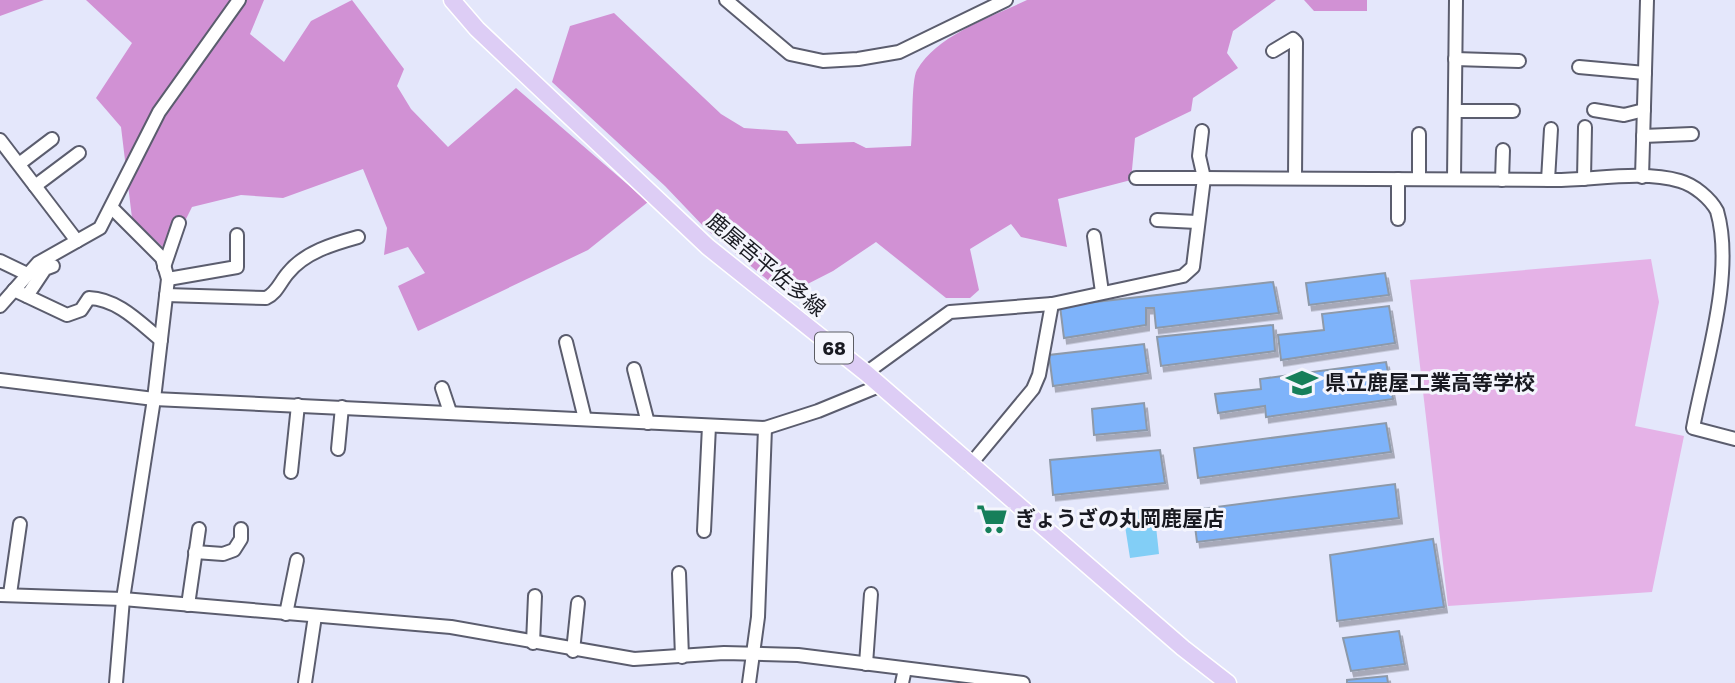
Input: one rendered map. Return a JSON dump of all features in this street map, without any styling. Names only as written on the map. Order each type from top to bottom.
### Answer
[{"type":"main road","name":"鹿屋吾平佐多線","points":[[452,0],[477,29],[708,247],[866,373],[970,465],[1228,683]]},
{"type":"street","points":[[0,306],[38,262],[100,228],[113,208],[159,112],[239,0]]},
{"type":"street","points":[[726,0],[790,54],[823,61],[858,59],[899,52],[1006,0]]},
{"type":"street","points":[[1454,179],[1455,0]]},
{"type":"street","points":[[1642,177],[1647,0]]},
{"type":"street","points":[[1273,51],[1293,39],[1296,42],[1295,178]]},
{"type":"street","points":[[1455,59],[1519,61]]},
{"type":"street","points":[[1578,67],[1645,73]]},
{"type":"street","points":[[1594,110],[1624,115],[1644,110]]},
{"type":"street","points":[[1455,111],[1513,111]]},
{"type":"street","points":[[1584,179],[1585,127]]},
{"type":"street","points":[[1548,180],[1550,129]]},
{"type":"street","points":[[866,373],[950,312],[1052,304],[1183,276],[1193,267],[1203,178],[1199,156],[1202,131]]},
{"type":"street","points":[[1419,134],[1419,179]]},
{"type":"street","points":[[1643,136],[1692,134]]},
{"type":"street","points":[[19,164],[52,139]]},
{"type":"street","points":[[0,140],[77,241]]},
{"type":"street","points":[[1502,180],[1503,150]]},
{"type":"street","points":[[35,186],[79,153]]},
{"type":"street","points":[[1136,178],[1548,180],[1642,177],[1681,181],[1698,190],[1716,210],[1729,262],[1730,306],[1693,428],[1735,439]]},
{"type":"street","points":[[1398,179],[1398,219]]},
{"type":"street","points":[[113,208],[162,258],[166,273]]},
{"type":"street","points":[[1157,220],[1197,222]]},
{"type":"street","points":[[116,683],[123,599],[154,399],[166,273],[179,223]]},
{"type":"street","points":[[1721,225],[1735,225]]},
{"type":"street","points":[[166,273],[237,267],[237,235]]},
{"type":"street","points":[[1094,236],[1102,292]]},
{"type":"street","points":[[166,295],[266,298],[273,295],[290,271],[324,246],[358,237]]},
{"type":"street","points":[[0,261],[27,274]]},
{"type":"street","points":[[27,296],[45,269],[53,266]]},
{"type":"street","points":[[14,290],[67,314],[81,310],[89,298],[98,298],[116,305],[161,340]]},
{"type":"street","points":[[970,465],[1034,389],[1052,304]]},
{"type":"street","points":[[566,342],[585,419]]},
{"type":"street","points":[[634,369],[648,423]]},
{"type":"street","points":[[0,380],[154,399],[765,428],[818,411],[879,386]]},
{"type":"street","points":[[442,388],[450,412]]},
{"type":"street","points":[[290,472],[298,405]]},
{"type":"street","points":[[338,449],[342,407]]},
{"type":"street","points":[[704,531],[709,426]]},
{"type":"street","points":[[749,683],[758,617],[765,428]]},
{"type":"street","points":[[20,524],[5,595],[123,599],[451,627],[573,651],[634,659],[753,653],[798,655],[978,681],[1023,683]]},
{"type":"street","points":[[188,605],[198,529]]},
{"type":"street","points":[[195,552],[223,554],[234,550],[241,539],[241,529]]},
{"type":"street","points":[[286,614],[297,560]]},
{"type":"street","points":[[679,573],[682,657]]},
{"type":"street","points":[[866,664],[871,594]]},
{"type":"street","points":[[533,643],[535,596]]},
{"type":"street","points":[[573,651],[578,603]]},
{"type":"street","points":[[305,683],[315,616]]},
{"type":"street","points":[[902,683],[905,669]]},
{"type":"shaded area","points":[[0,0],[44,0],[0,16]]},
{"type":"shaded area","points":[[86,0],[264,0],[250,34],[284,62],[311,21],[352,0],[404,69],[397,86],[411,109],[448,147],[516,88],[648,202],[588,250],[418,331],[398,286],[425,273],[408,247],[384,255],[387,228],[363,169],[283,198],[241,195],[192,207],[169,253],[132,218],[121,127],[96,98],[132,43]]},
{"type":"shaded area","points":[[1027,0],[1276,0],[1233,31],[1227,53],[1238,68],[1193,98],[1191,111],[1135,138],[1131,180],[1058,199],[1067,247],[1021,237],[1011,224],[970,249],[979,290],[970,298],[946,298],[876,242],[833,271],[786,295],[707,230],[665,186],[552,82],[570,26],[614,13],[721,114],[744,128],[787,131],[797,144],[854,142],[866,148],[911,146],[915,75],[926,57],[967,28]]},
{"type":"shaded area","points":[[1304,0],[1367,0],[1367,11],[1314,11]]},
{"type":"shaded area","points":[[1651,259],[1659,302],[1635,426],[1684,436],[1652,592],[1448,606],[1410,280]]},
{"type":"water","points":[[1154,508],[1159,554],[1130,558],[1123,513]]},
{"type":"building","points":[[1385,273],[1389,295],[1309,305],[1306,283]]},
{"type":"building","points":[[1273,282],[1279,313],[1156,328],[1154,308],[1146,308],[1146,325],[1064,338],[1060,306]]},
{"type":"building","points":[[1389,306],[1395,343],[1281,360],[1278,335],[1324,330],[1322,314]]},
{"type":"building","points":[[1273,325],[1275,351],[1161,366],[1157,337]]},
{"type":"building","points":[[1144,344],[1148,373],[1053,386],[1049,355]]},
{"type":"building","points":[[1386,362],[1393,399],[1266,417],[1265,406],[1218,413],[1215,394],[1261,389],[1260,379]]},
{"type":"building","points":[[1144,403],[1147,430],[1094,435],[1092,409]]},
{"type":"building","points":[[1386,423],[1391,452],[1198,478],[1194,448]]},
{"type":"building","points":[[1160,450],[1165,483],[1053,495],[1050,460]]},
{"type":"building","points":[[1395,484],[1399,518],[1197,542],[1193,510]]},
{"type":"building","points":[[1433,539],[1444,607],[1337,621],[1330,555]]},
{"type":"building","points":[[1399,631],[1405,664],[1351,671],[1343,638]]},
{"type":"building","points":[[1387,676],[1388,683],[1347,683],[1347,680]]},
{"type":"place","name":"県立鹿屋工業高等学校","points":[[1302,383]]},
{"type":"place","name":"ぎょうざの丸岡鹿屋店","points":[[992,519]]}]
